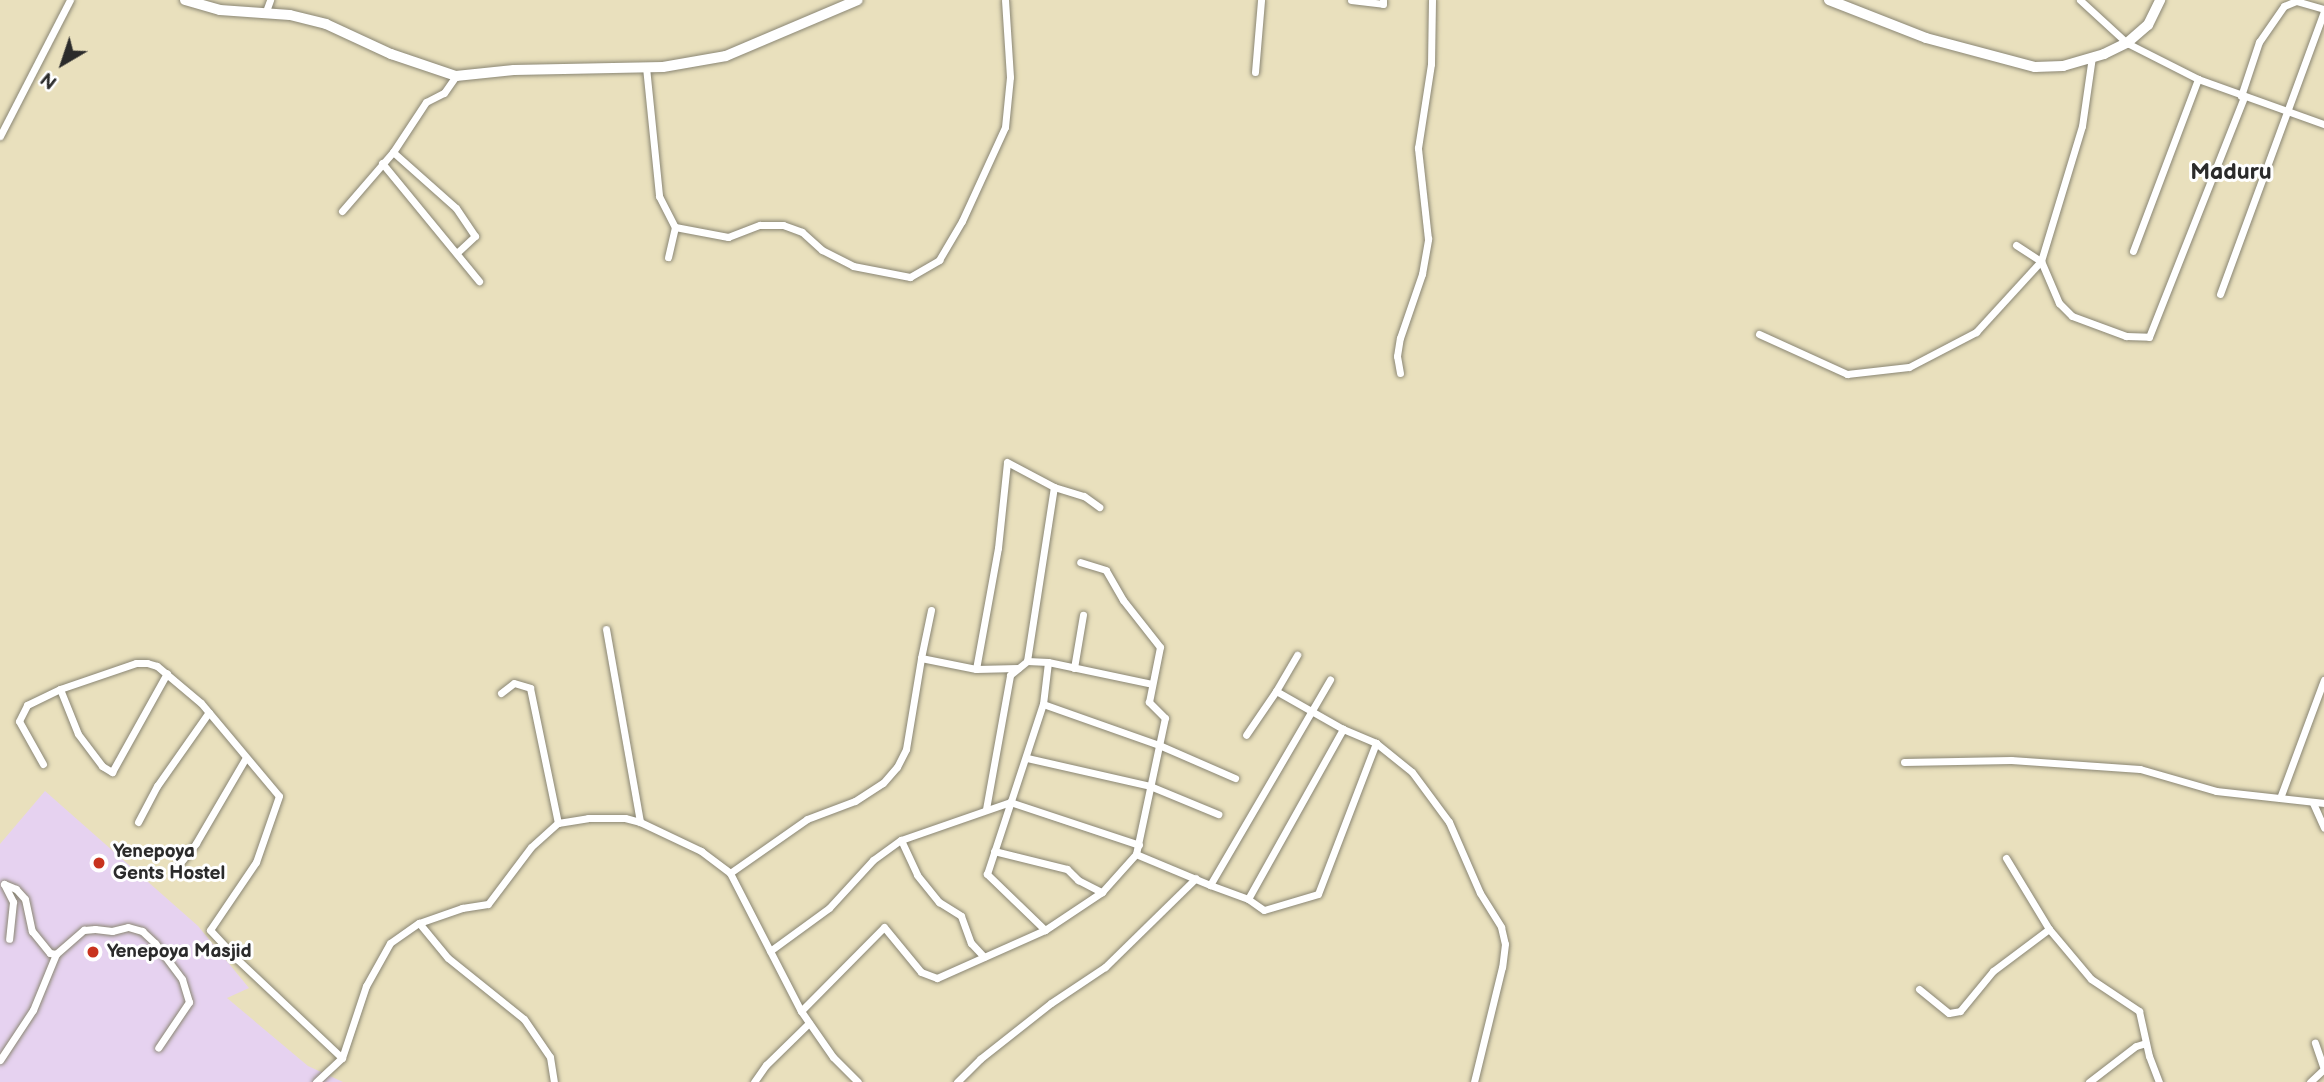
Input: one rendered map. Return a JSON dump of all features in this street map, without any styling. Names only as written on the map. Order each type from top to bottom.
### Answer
[{"type":"main road","points":[[185,0],[220,10],[290,15],[326,24],[391,54],[456,76],[514,70],[646,67],[726,56],[858,0]]},
{"type":"main road","points":[[1829,0],[1926,38],[2035,67],[2063,66],[2127,43],[2148,25],[2160,0]]},
{"type":"street","points":[[0,136],[71,0]]},
{"type":"street","points":[[265,14],[270,0]]},
{"type":"street","points":[[675,227],[728,237],[760,225],[783,225],[802,232],[822,250],[853,266],[909,277],[939,260],[962,221],[1005,127],[1010,77],[1004,0]]},
{"type":"street","points":[[1255,72],[1261,0]]},
{"type":"street","points":[[1351,0],[1383,4],[1383,0]]},
{"type":"street","points":[[1400,373],[1397,356],[1400,338],[1422,274],[1427,239],[1418,148],[1432,64],[1432,0]]},
{"type":"street","points":[[2080,0],[2127,43],[2198,79],[2289,114],[2324,124]]},
{"type":"street","points":[[2016,245],[2041,261],[2059,303],[2072,316],[2126,336],[2149,337],[2243,97],[2259,41],[2284,6],[2296,1],[2324,11],[2289,114],[2220,294]]},
{"type":"street","points":[[1759,334],[1847,374],[1909,367],[1976,332],[2041,261],[2082,126],[2092,57]]},
{"type":"street","points":[[646,67],[659,196],[675,227],[668,257]]},
{"type":"street","points":[[342,211],[393,152],[426,102],[444,93],[456,76]]},
{"type":"street","points":[[2133,251],[2198,79]]},
{"type":"street","points":[[393,152],[456,208],[475,236],[457,253]]},
{"type":"street","points":[[382,163],[479,281]]},
{"type":"street","points":[[976,669],[998,548],[1007,462],[1054,487],[1084,496],[1099,507]]},
{"type":"street","points":[[1027,661],[1054,487]]},
{"type":"street","points":[[801,1011],[884,927],[921,972],[937,978],[1045,930],[1102,892],[1136,853],[1165,718],[1149,702],[1160,647],[1123,600],[1106,570],[1080,562]]},
{"type":"street","points":[[730,873],[807,819],[855,801],[883,783],[897,767],[906,749],[931,610]]},
{"type":"street","points":[[1074,668],[1083,615]]},
{"type":"street","points":[[606,629],[640,822]]},
{"type":"street","points":[[1246,735],[1297,654]]},
{"type":"street","points":[[921,657],[976,669],[1018,668]]},
{"type":"street","points":[[986,809],[1010,675],[1027,661],[1048,662],[1152,684]]},
{"type":"street","points":[[1045,930],[986,874],[1043,704],[1048,662]]},
{"type":"street","points":[[43,764],[19,721],[27,705],[60,689],[135,663],[147,663],[167,673],[209,712],[245,759],[279,796],[256,863],[210,930],[342,1058]]},
{"type":"street","points":[[60,689],[78,734],[102,766],[112,772],[167,673]]},
{"type":"street","points":[[1210,885],[1330,680]]},
{"type":"street","points":[[2280,798],[2324,680]]},
{"type":"street","points":[[501,693],[514,683],[530,688],[558,823]]},
{"type":"street","points":[[1276,691],[1343,729],[1376,743],[1412,772],[1450,822],[1480,892],[1501,927],[1505,944],[1502,967],[1474,1082]]},
{"type":"street","points":[[1043,704],[1159,745],[1235,778]]},
{"type":"street","points":[[138,821],[157,786],[209,712]]},
{"type":"street","points":[[1248,899],[1343,729]]},
{"type":"street","points":[[1136,853],[1248,899],[1264,910],[1318,894],[1376,743]]},
{"type":"street","points":[[1027,758],[1150,786],[1218,814]]},
{"type":"street","points":[[176,868],[196,843],[245,759]]},
{"type":"street","points":[[1904,762],[2011,760],[2140,769],[2216,791],[2324,803]]},
{"type":"street","points":[[770,951],[828,908],[873,860],[901,840],[1010,802],[1139,845]]},
{"type":"street","points":[[2313,803],[2324,828]]},
{"type":"street","points":[[316,1082],[342,1058],[366,986],[390,943],[419,923],[462,908],[488,904],[531,847],[558,823],[588,818],[625,818],[640,822],[701,851],[730,873],[801,1011],[833,1057],[853,1080]]},
{"type":"street","points":[[901,840],[917,875],[939,902],[961,916],[971,943],[984,957]]},
{"type":"street","points":[[994,851],[1067,869],[1078,880],[1102,892]]},
{"type":"street","points":[[2006,858],[2049,929],[2091,979],[2139,1011],[2159,1082]]},
{"type":"street","points":[[957,1082],[980,1059],[1051,1003],[1105,967],[1196,878]]},
{"type":"street","points":[[2,883],[13,902],[9,939]]},
{"type":"street","points":[[2,883],[16,889],[25,899],[33,932],[50,953],[56,954]]},
{"type":"street","points":[[419,923],[448,958],[524,1019],[551,1057],[554,1082]]},
{"type":"street","points":[[0,1060],[33,1010],[56,954],[84,930],[112,931],[128,927],[142,931],[183,979],[189,1002],[158,1048]]},
{"type":"street","points":[[1919,989],[1949,1013],[1960,1011],[1993,971],[2049,929]]},
{"type":"street","points":[[754,1082],[766,1065],[809,1023]]},
{"type":"street","points":[[2090,1082],[2136,1046],[2146,1043]]},
{"type":"street","points":[[2310,1082],[2324,1069],[2315,1043]]},
{"type":"shaded area","points":[[45,791],[198,926],[249,988],[227,998],[308,1066],[343,1082],[0,1082],[0,844]]},
{"type":"place","name":"Yenepoya Gents Hostel","points":[[99,863]]},
{"type":"place","name":"Yenepoya Masjid","points":[[93,952]]},
{"type":"district","name":"Maduru","points":[[2231,172]]}]
